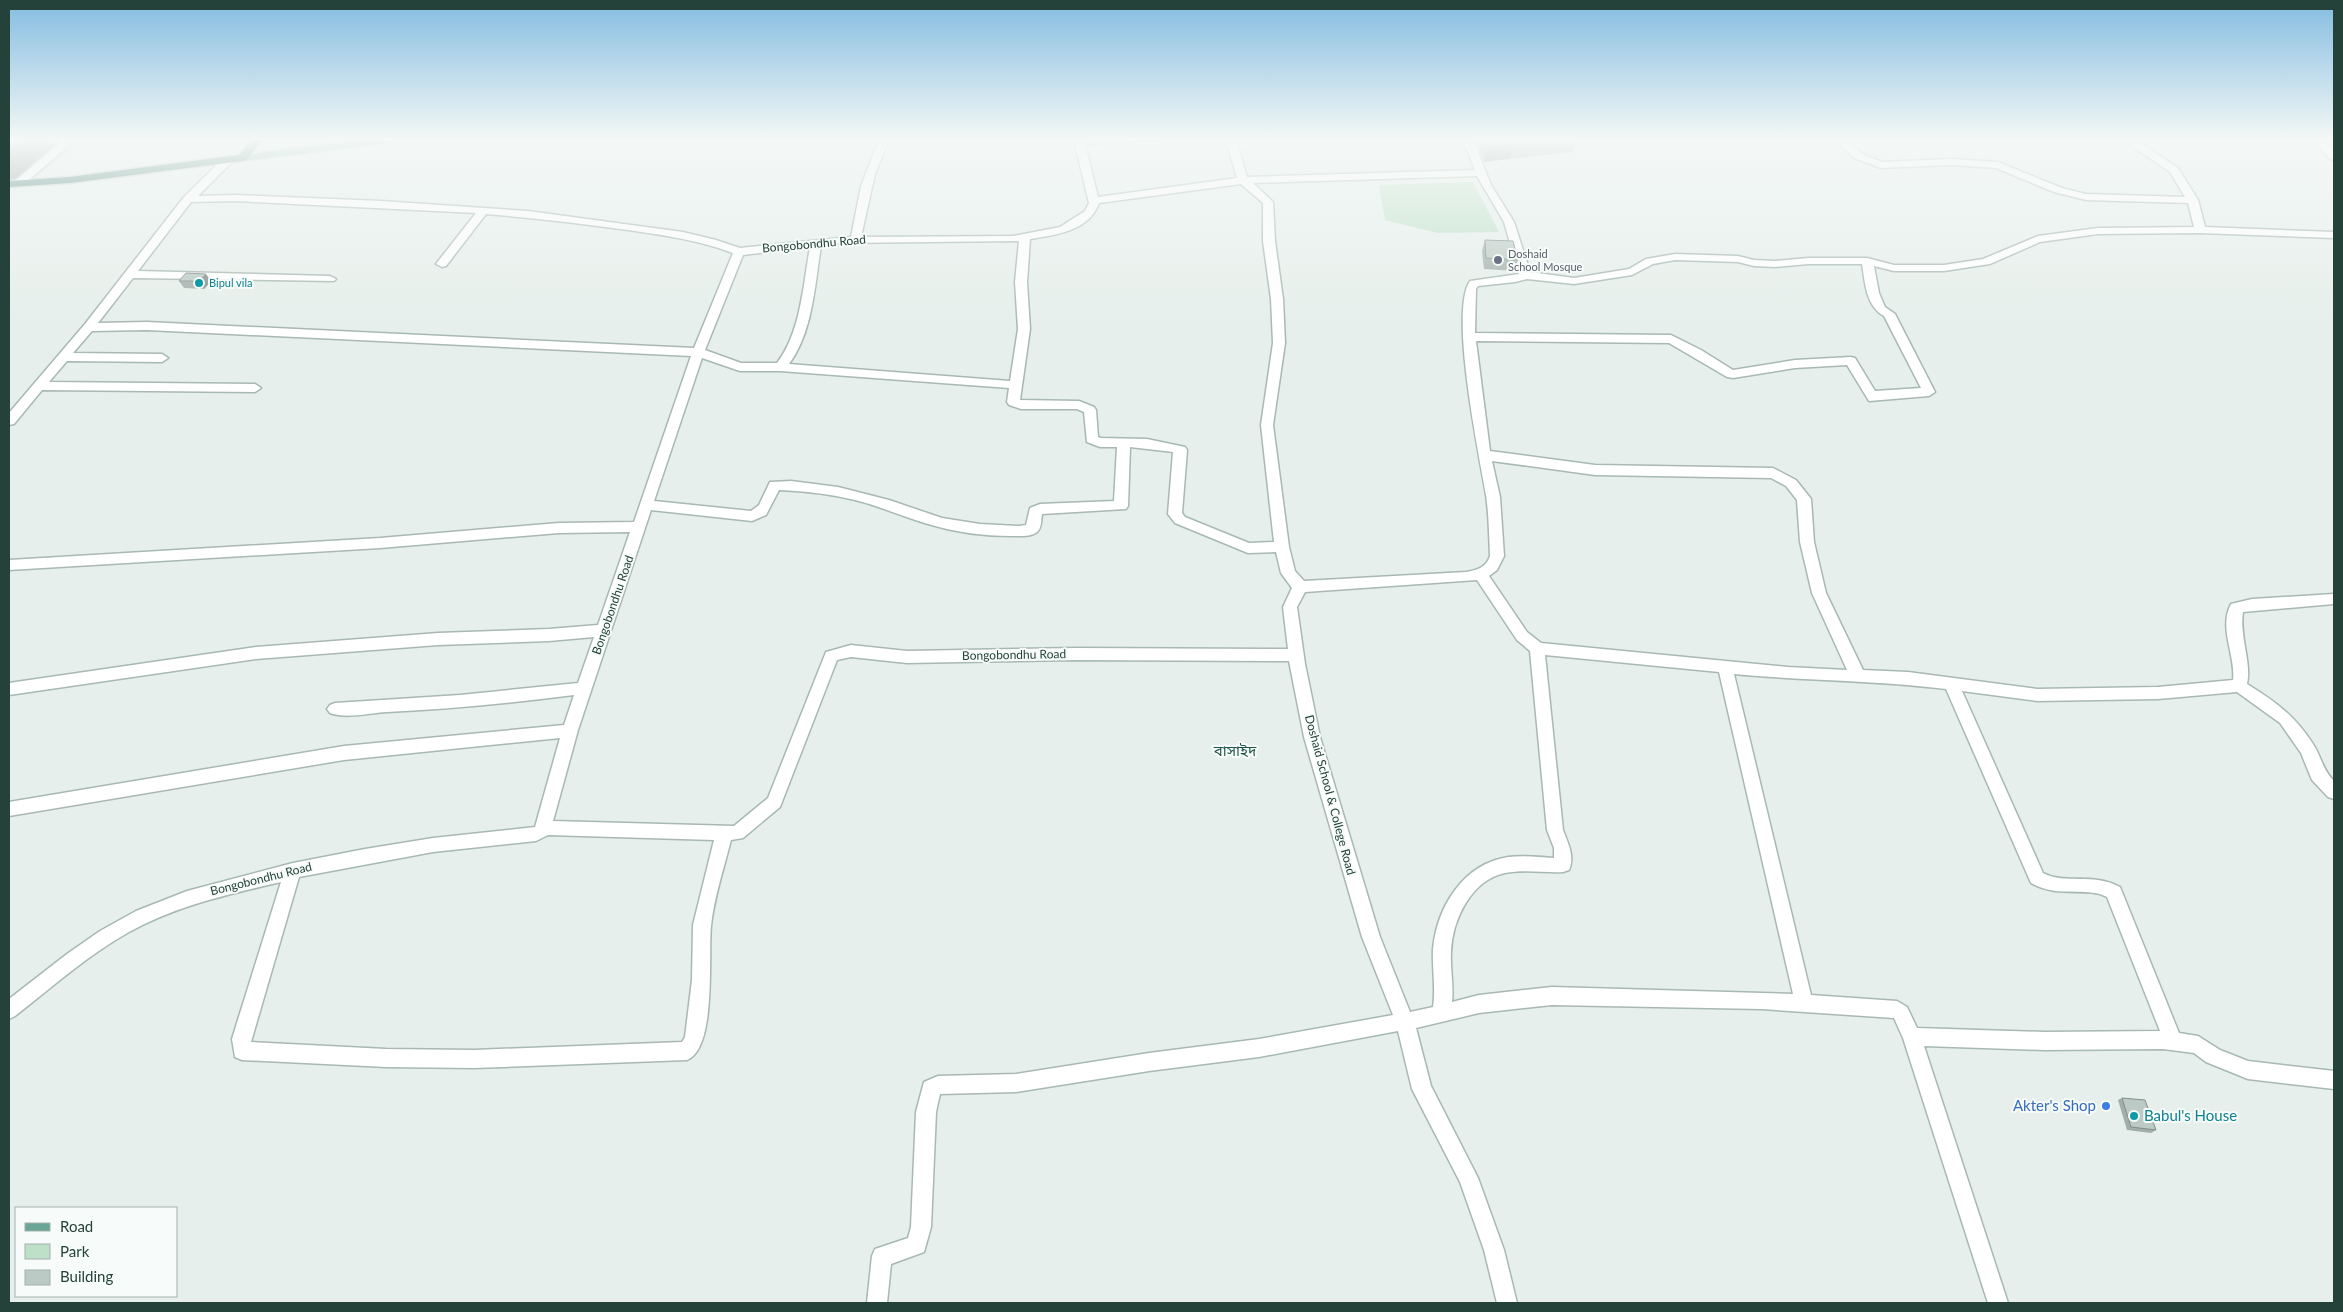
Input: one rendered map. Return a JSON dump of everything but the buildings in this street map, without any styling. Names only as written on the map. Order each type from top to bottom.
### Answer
[{"type":"street","points":[[9,421],[89,327],[186,201]]},
{"type":"street","points":[[292,201],[482,212],[591,221],[662,232],[724,245],[739,252]]},
{"type":"street","points":[[856,236],[862,201]]},
{"type":"street","name":"Bongobondhu Road","points":[[9,1010],[96,942],[140,917],[182,898],[293,870],[427,845],[536,834],[543,828],[570,730],[698,352],[739,252],[841,240],[1014,240],[1063,230],[1090,213],[1093,201]]},
{"type":"street","points":[[1267,201],[1269,240],[1277,299],[1279,344],[1267,425],[1282,547],[1288,573],[1300,587],[1466,577],[1488,572],[1494,565],[1496,556],[1493,497],[1485,455],[1470,337],[1470,289],[1474,283],[1485,280],[1519,278],[1525,275],[1574,281],[1632,272],[1650,261],[1675,257],[1738,259],[1754,263],[1775,264],[1808,261],[1867,261],[1880,265],[1944,268],[1986,262],[2038,239],[2098,231],[2200,230],[2334,236]]},
{"type":"street","points":[[1497,201],[1509,222],[1525,275]]},
{"type":"street","points":[[2193,201],[2200,230]]},
{"type":"street","points":[[442,264],[482,212]]},
{"type":"street","points":[[1026,237],[1021,282],[1024,329],[1013,402],[1021,405],[1079,405],[1090,410],[1092,439],[1099,444],[1124,442],[1169,446],[1180,450],[1174,514],[1180,520],[1248,548],[1282,547]]},
{"type":"street","points":[[780,367],[792,349],[805,307],[816,243]]},
{"type":"street","points":[[1470,337],[1671,339],[1698,352],[1728,373],[1733,374],[1795,364],[1851,361],[1872,396],[1929,392],[1921,373],[1889,314],[1880,309],[1873,293],[1867,261]]},
{"type":"street","points":[[129,274],[330,279]]},
{"type":"street","points":[[89,327],[147,326],[698,352],[740,367],[780,367],[1016,385]]},
{"type":"street","points":[[64,357],[162,358]]},
{"type":"street","points":[[38,386],[255,388]]},
{"type":"street","points":[[647,505],[752,516],[758,514],[768,504],[775,486],[787,486],[836,491],[900,508],[929,520],[952,525],[1030,530],[1033,528],[1035,511],[1040,509],[1121,506],[1124,442]]},
{"type":"street","points":[[1485,455],[1595,470],[1774,473],[1792,483],[1804,499],[1807,542],[1819,594],[1858,676]]},
{"type":"street","points":[[9,565],[380,543],[559,528],[640,527]]},
{"type":"street","points":[[1480,574],[1522,636],[1538,648],[1788,673],[1908,678],[2037,695],[2166,692],[2239,686],[2286,719],[2308,750],[2318,775],[2334,792]]},
{"type":"street","name":"Doshaid School & College Road","points":[[1300,587],[1290,607],[1296,656],[1312,737],[1353,879],[1371,937],[1405,1021],[1422,1089],[1468,1178],[1494,1250],[1507,1303]]},
{"type":"street","points":[[2239,686],[2242,678],[2234,619],[2236,608],[2252,604],[2334,598]]},
{"type":"street","points":[[9,689],[256,652],[314,650],[604,630]]},
{"type":"street","points":[[1440,1014],[1444,1002],[1443,942],[1456,901],[1477,875],[1504,865],[1563,865],[1562,848],[1554,830],[1538,648]]},
{"type":"street","name":"Bongobondhu Road","points":[[543,828],[737,833],[774,802],[831,656],[851,651],[907,657],[1077,654],[1296,656]]},
{"type":"street","points":[[1725,666],[1804,1003]]},
{"type":"street","points":[[1951,683],[2037,878],[2043,883],[2052,885],[2092,886],[2110,889],[2114,892],[2173,1041]]},
{"type":"street","points":[[336,709],[509,698],[584,688]]},
{"type":"street","points":[[9,809],[96,797],[206,775],[346,753],[538,735],[570,730]]},
{"type":"street","points":[[293,870],[241,1040],[242,1051],[386,1058],[474,1059],[573,1053],[687,1051],[691,1048],[694,1040],[702,980],[702,925],[724,833]]},
{"type":"street","points":[[877,1303],[882,1256],[918,1245],[921,1227],[928,1103],[931,1089],[938,1085],[1016,1083],[1149,1062],[1259,1048],[1405,1021],[1479,1004],[1552,996],[1804,1003],[1897,1010],[1901,1013],[1912,1037],[1998,1303]]},
{"type":"street","points":[[1912,1037],[2044,1041],[2173,1041],[2198,1045],[2213,1056],[2248,1070],[2334,1080]]},
{"type":"green space","points":[[1382,201],[1483,201],[1499,232],[1438,233],[1385,220]]},
{"type":"place","name":"Doshaid School Mosque","points":[[1498,260]]},
{"type":"place","name":"Bipul vila","points":[[199,283]]},
{"type":"place","name":"Akter's Shop","points":[[2106,1106]]},
{"type":"place","name":"Babul's House","points":[[2134,1116]]},
{"type":"district","name":"বাসাইদ","points":[[1235,751]]}]
